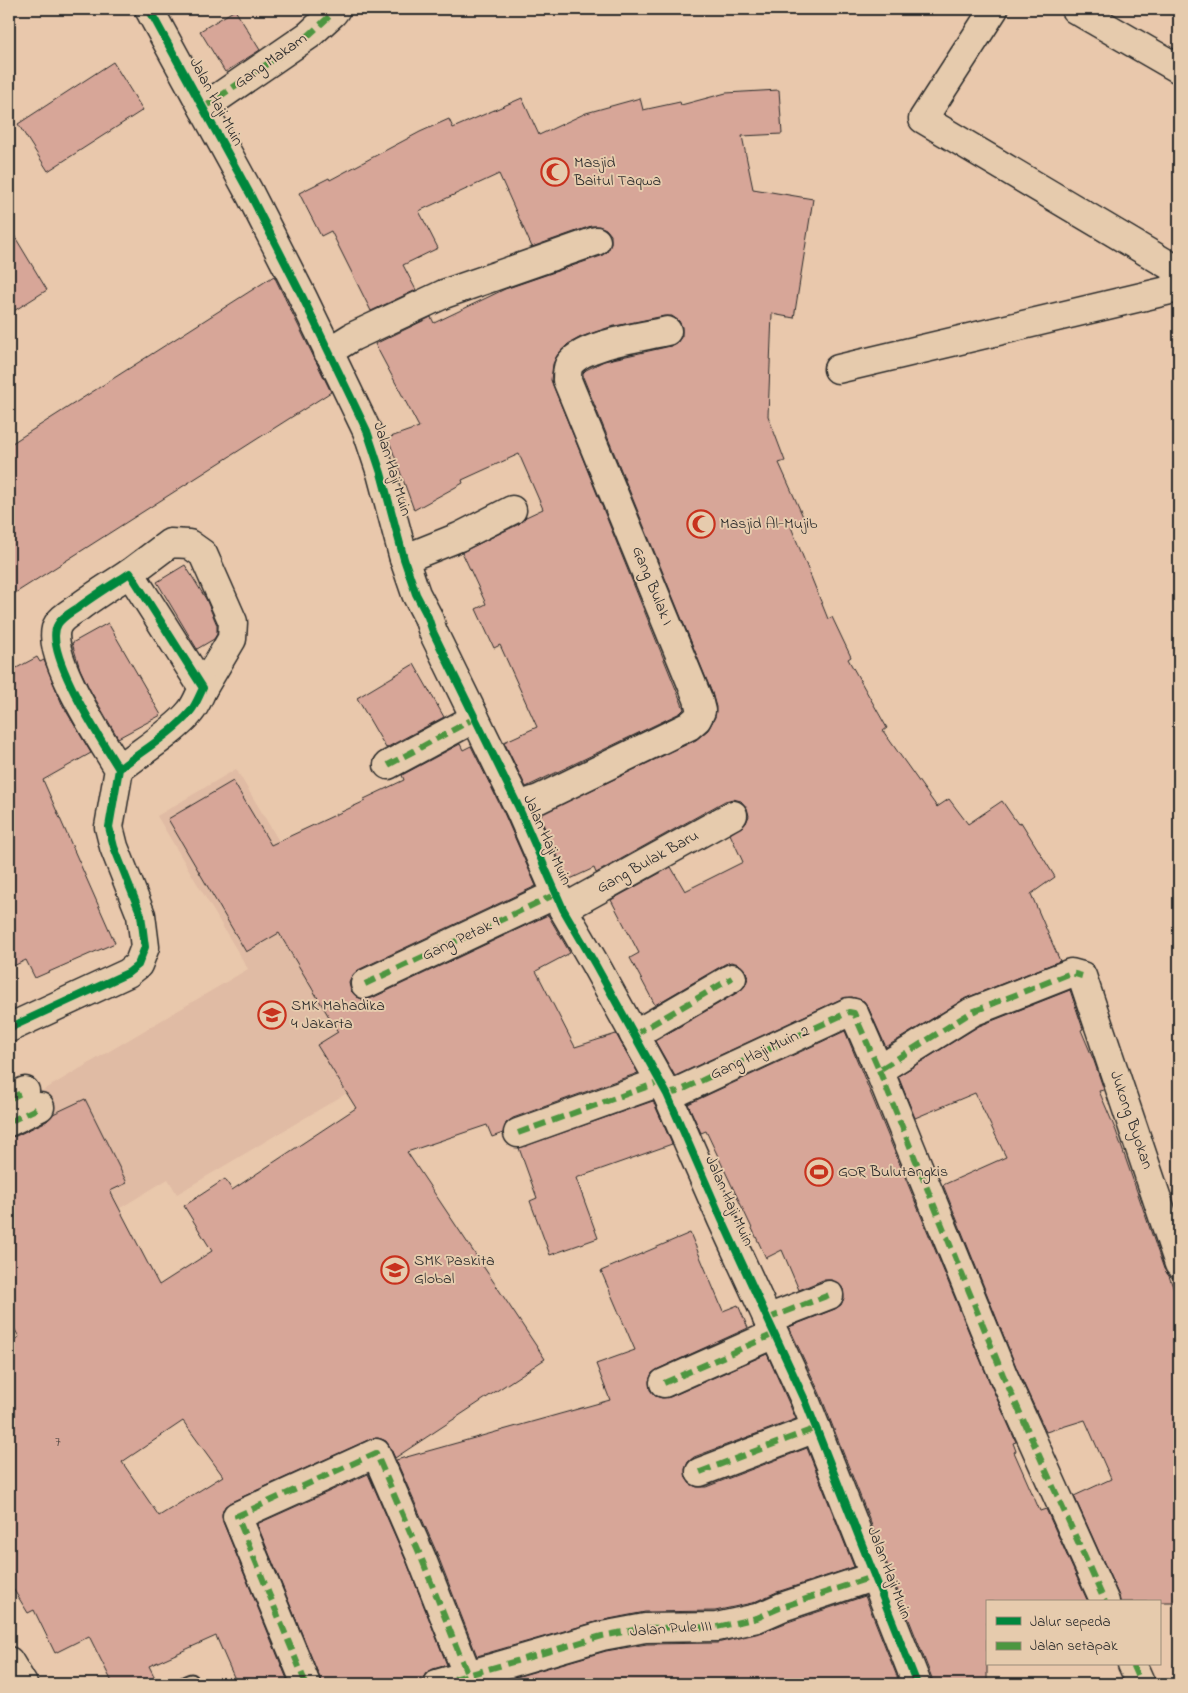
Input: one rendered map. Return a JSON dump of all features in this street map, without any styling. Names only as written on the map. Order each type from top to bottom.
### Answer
[{"type":"street","name":"Jalan Haji Muin","points":[[149,9],[250,194],[367,431],[382,473],[404,559],[416,594],[518,806],[559,901],[664,1088],[816,1428],[917,1684]]},
{"type":"street","name":"Gang Makam","points":[[203,108],[309,36],[336,9]]},
{"type":"street","points":[[994,9],[924,119],[1179,271]]},
{"type":"street","points":[[1075,9],[1179,69]]},
{"type":"street","points":[[328,352],[352,337],[444,294],[596,241]]},
{"type":"street","points":[[838,369],[1179,288]]},
{"type":"street","name":"Gang Bulak I","points":[[518,806],[539,799],[689,726],[697,720],[702,711],[567,380],[568,367],[578,356],[594,348],[667,331]]},
{"type":"street","points":[[404,559],[459,537],[512,510]]},
{"type":"street","points":[[9,1028],[128,973],[138,965],[142,957],[145,947],[141,915],[114,847],[109,827],[119,769],[74,693],[58,656],[55,639],[57,625],[66,616],[130,573],[170,543],[189,544],[203,554],[232,622],[232,639],[189,714],[119,769]]},
{"type":"street","points":[[130,573],[203,688]]},
{"type":"street","points":[[388,765],[475,718]]},
{"type":"street","name":"Gang Bulak Baru","points":[[559,901],[734,815]]},
{"type":"street","name":"Gang Petak 9","points":[[365,984],[559,901]]},
{"type":"street","name":"Jukong Byokan","points":[[879,1070],[972,1012],[1071,973],[1082,976],[1179,1264]]},
{"type":"street","points":[[634,1035],[732,978]]},
{"type":"street","name":"Gang Haji Muin 2","points":[[518,1133],[664,1088],[678,1092],[849,1012],[854,1014],[879,1070]]},
{"type":"street","points":[[879,1070],[1003,1375],[1104,1600]]},
{"type":"street","points":[[9,1122],[25,1099]]},
{"type":"street","points":[[664,1383],[829,1295]]},
{"type":"street","points":[[700,1472],[816,1428]]},
{"type":"street","points":[[306,1684],[237,1516],[376,1453],[421,1558],[468,1676]]},
{"type":"street","name":"Jalan Pule III","points":[[437,1684],[602,1636],[645,1628],[717,1627],[757,1618],[782,1607],[875,1576]]},
{"type":"street","points":[[1133,1666],[1141,1684]]},
{"type":"shaded area","name":"SMK Mahadika 4 Jakarta","points":[[236,769],[336,937],[329,942],[401,1061],[177,1194],[168,1179],[99,1221],[27,1100],[248,969],[157,816]]},
{"type":"building","points":[[235,10],[260,50],[225,72],[200,31]]},
{"type":"building","points":[[113,62],[143,110],[48,171],[18,124]]},
{"type":"building","points":[[779,90],[782,134],[742,136],[753,189],[813,199],[794,318],[772,314],[768,416],[785,461],[779,463],[805,521],[791,527],[828,619],[832,617],[851,657],[848,659],[887,728],[883,731],[937,807],[949,799],[968,824],[1002,801],[1018,824],[1021,822],[1055,877],[1031,894],[1060,961],[966,998],[886,1047],[864,1001],[852,997],[843,998],[675,1076],[655,1041],[740,991],[745,986],[748,978],[746,971],[739,964],[731,962],[725,964],[655,1005],[630,958],[639,953],[611,900],[671,867],[685,891],[743,862],[730,834],[746,823],[749,816],[747,808],[741,801],[733,799],[725,801],[596,873],[594,868],[568,880],[539,815],[696,740],[708,730],[715,717],[716,707],[712,693],[583,377],[583,373],[586,370],[604,361],[677,343],[682,336],[682,327],[679,321],[672,316],[664,316],[610,327],[581,337],[568,344],[558,354],[553,364],[551,380],[684,709],[680,713],[526,787],[504,742],[537,727],[500,645],[494,648],[476,609],[486,604],[462,552],[519,524],[526,517],[543,509],[519,454],[462,480],[463,483],[414,510],[388,438],[419,427],[375,344],[431,317],[434,323],[505,289],[601,256],[607,252],[611,244],[611,235],[606,229],[599,226],[591,226],[532,247],[499,174],[419,211],[438,248],[403,265],[416,290],[371,311],[331,231],[321,236],[299,193],[329,178],[330,180],[420,132],[449,119],[453,128],[522,98],[539,135],[586,113],[640,98],[643,110],[680,102],[681,105],[726,93]]},
{"type":"building","points":[[9,227],[47,290],[9,314]]},
{"type":"building","points":[[274,276],[331,392],[9,597],[9,445]]},
{"type":"building","points":[[185,565],[206,599],[217,625],[217,634],[214,639],[197,649],[157,582]]},
{"type":"building","points":[[108,623],[161,715],[118,738],[90,690],[80,669],[72,643]]},
{"type":"building","points":[[37,657],[40,662],[44,660],[62,704],[91,753],[43,780],[115,943],[35,978],[26,960],[9,968],[9,672]]},
{"type":"building","points":[[414,664],[444,717],[386,748],[357,698]]},
{"type":"building","points":[[460,744],[463,750],[471,746],[504,813],[536,886],[358,970],[352,976],[349,983],[351,991],[357,997],[364,1000],[372,998],[548,915],[570,953],[536,971],[575,1047],[616,1034],[638,1073],[513,1118],[506,1123],[503,1133],[492,1137],[487,1125],[407,1152],[545,1359],[395,1458],[386,1441],[378,1438],[370,1439],[225,1506],[222,1514],[223,1522],[289,1684],[237,1684],[216,1636],[149,1666],[158,1684],[113,1684],[89,1636],[55,1653],[34,1610],[28,1613],[9,1582],[9,1344],[19,1337],[9,1319],[9,1137],[16,1136],[47,1121],[53,1114],[85,1099],[127,1183],[110,1191],[159,1285],[212,1251],[184,1206],[225,1179],[232,1190],[356,1108],[317,1045],[338,1032],[279,933],[246,952],[168,819],[233,781],[271,845],[365,801],[364,799],[404,780],[402,775]],"holes":[[[183,1421],[223,1476],[159,1516],[122,1462]]]},
{"type":"building","points":[[1070,990],[1083,1029],[1081,1030],[1104,1090],[1099,1091],[1116,1131],[1164,1269],[1169,1276],[1179,1303],[1179,1602],[1120,1600],[1074,1496],[1111,1479],[1085,1420],[1046,1432],[1017,1369],[943,1185],[1006,1157],[975,1093],[915,1118],[898,1076],[979,1026]]},
{"type":"building","points":[[845,1031],[1016,1442],[1013,1443],[1016,1451],[1014,1452],[1040,1511],[1046,1509],[1087,1600],[986,1600],[987,1684],[932,1684],[932,1678],[820,1394],[789,1327],[841,1305],[844,1298],[843,1289],[838,1283],[831,1280],[823,1280],[799,1290],[782,1250],[766,1258],[706,1131],[701,1133],[688,1104]]},
{"type":"building","points":[[653,1101],[672,1144],[576,1178],[598,1238],[550,1255],[530,1201],[537,1198],[519,1148]]},
{"type":"building","points":[[690,1233],[723,1311],[738,1305],[748,1328],[658,1369],[652,1373],[649,1381],[650,1390],[655,1396],[662,1398],[670,1397],[767,1354],[796,1419],[694,1457],[688,1462],[685,1469],[686,1478],[690,1484],[697,1487],[706,1487],[807,1448],[854,1567],[777,1592],[752,1603],[715,1611],[645,1612],[599,1621],[477,1656],[436,1551],[396,1460],[610,1400],[596,1364],[635,1350],[601,1271]]},
{"type":"building","points":[[368,1474],[407,1563],[447,1665],[426,1673],[422,1684],[321,1684],[257,1524]]},
{"type":"building","points":[[865,1596],[900,1684],[492,1684],[606,1651],[647,1644],[717,1643],[760,1633]]},
{"type":"marked path","points":[[203,108],[309,35],[336,9]]},
{"type":"marked path","points":[[388,765],[475,718]]},
{"type":"marked path","points":[[365,984],[556,894]]},
{"type":"marked path","points":[[667,1094],[677,1092],[849,1012],[854,1013],[879,1070],[972,1012],[1071,973],[1082,976]]},
{"type":"marked path","points":[[634,1035],[732,978]]},
{"type":"marked path","points":[[879,1070],[1003,1375],[1104,1600]]},
{"type":"marked path","points":[[518,1133],[660,1082]]},
{"type":"marked path","points":[[9,1099],[25,1091]]},
{"type":"marked path","points":[[9,1122],[40,1107]]},
{"type":"marked path","points":[[767,1319],[829,1295]]},
{"type":"marked path","points":[[664,1383],[774,1334]]},
{"type":"marked path","points":[[700,1472],[816,1428]]},
{"type":"marked path","points":[[306,1684],[237,1516],[376,1453],[421,1557],[468,1676]]},
{"type":"marked path","points":[[437,1684],[602,1636],[645,1628],[717,1627],[757,1618],[782,1607],[875,1576]]},
{"type":"marked path","points":[[1133,1666],[1141,1684]]},
{"type":"cycle path","points":[[149,9],[250,194],[367,431],[416,594],[518,806],[563,909],[667,1094],[722,1220],[805,1400],[917,1684]]},
{"type":"cycle path","points":[[9,1028],[128,973],[138,965],[145,947],[141,915],[114,847],[109,827],[119,769],[183,719],[194,706],[203,688],[130,573],[65,616],[58,624],[55,637],[58,654],[76,697],[119,769]]},
{"type":"place","name":"Masjid Baitul Taqwa","points":[[555,172]]},
{"type":"place","name":"Masjid Al-Mujib","points":[[701,524]]},
{"type":"place","name":"SMK Mahadika 4 Jakarta","points":[[272,1015]]},
{"type":"place","name":"GOR Bulutangkis","points":[[819,1172]]},
{"type":"place","name":"SMK Paskita Global","points":[[395,1270]]}]
